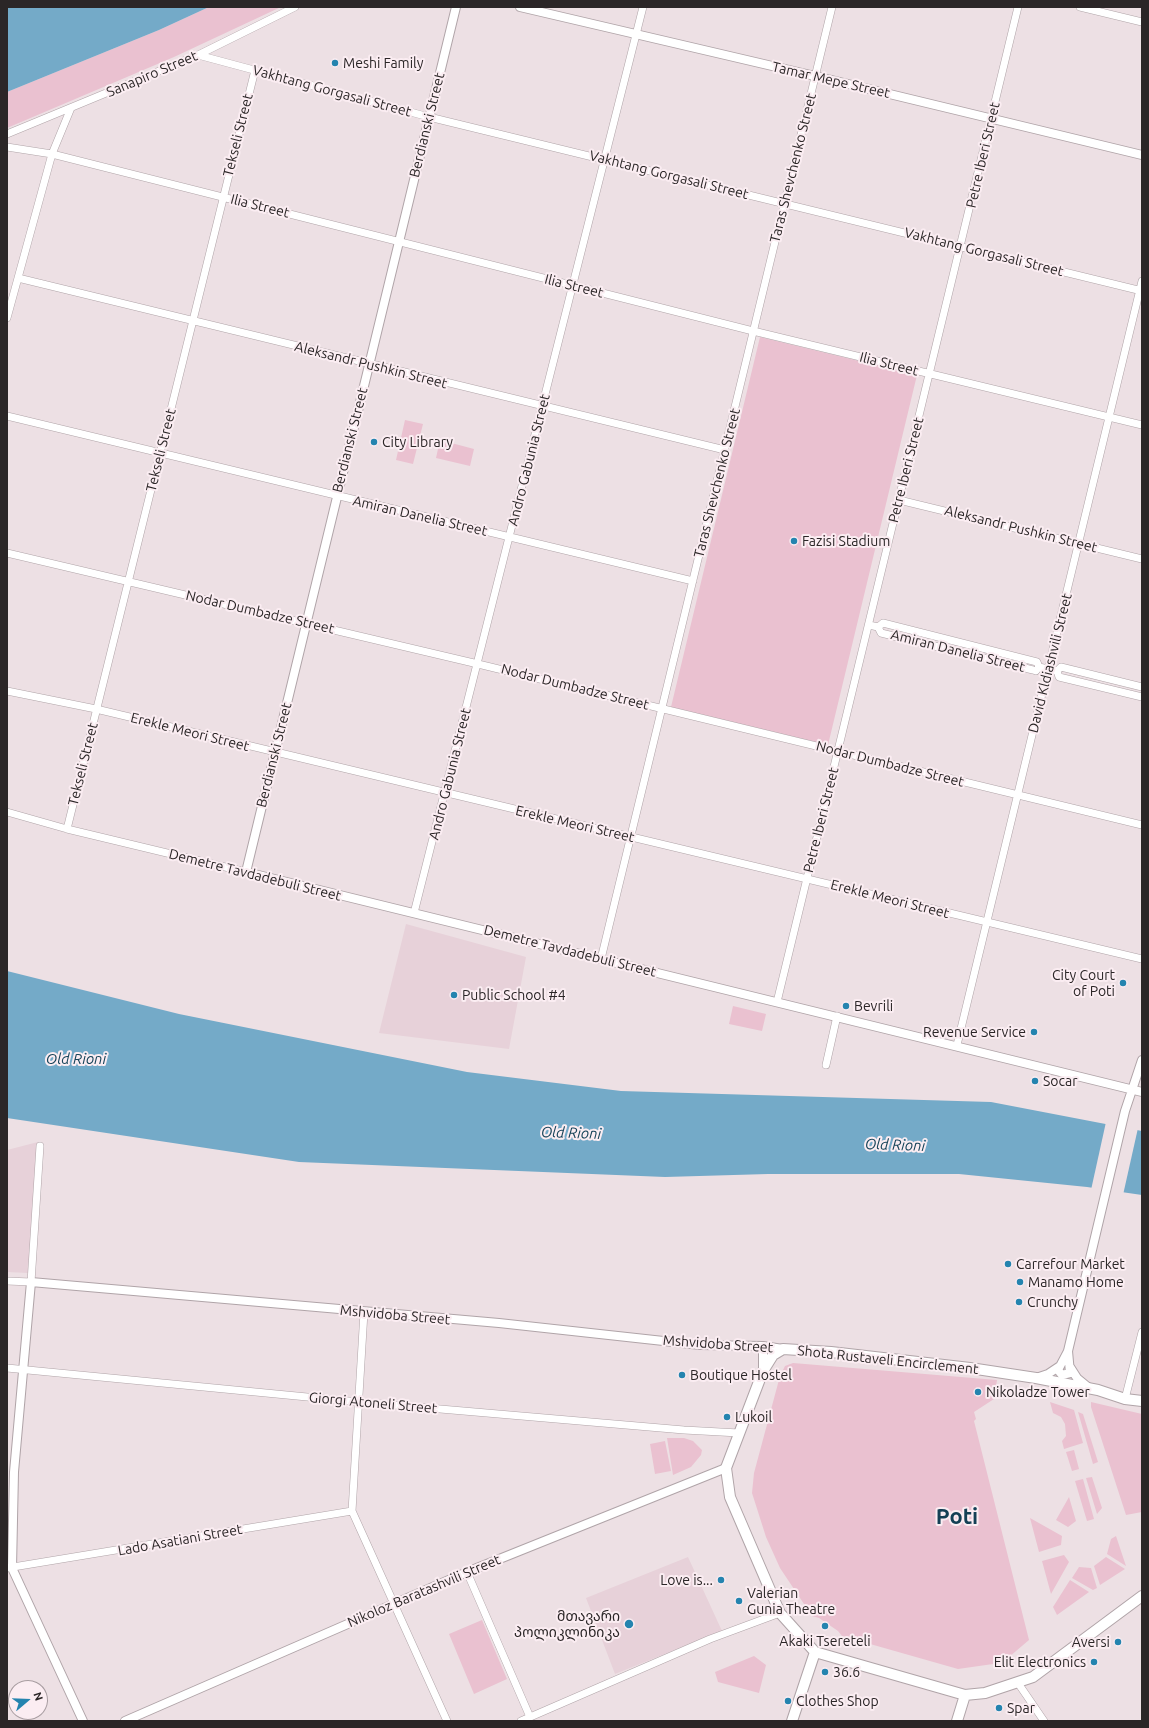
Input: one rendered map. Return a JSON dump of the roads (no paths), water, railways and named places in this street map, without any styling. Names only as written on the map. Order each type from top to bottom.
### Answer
[{"type":"main road","name":"Shota Rustaveli Encirclement","points":[[815,1652],[780,1613],[730,1497],[726,1468],[763,1371],[773,1355],[783,1349],[831,1352],[970,1368],[1036,1378],[1090,1389],[1125,1399],[1142,1401]]},
{"type":"main road","points":[[792,1721],[815,1652],[965,1694],[985,1693],[1033,1677],[1142,1596]]},
{"type":"main road","points":[[957,1721],[965,1694]]},
{"type":"street","name":"Sanapiro Street","points":[[7,134],[198,55],[295,7]]},
{"type":"street","name":"Berdianski Street","points":[[246,872],[456,7]]},
{"type":"street","name":"Tamar Mepe Street","points":[[520,7],[1142,155]]},
{"type":"street","name":"Andro Gabunia Street","points":[[414,913],[643,7]]},
{"type":"street","name":"Taras Shevchenko Street","points":[[601,959],[832,7]]},
{"type":"street","name":"Petre Iberi Street","points":[[777,1002],[1018,7]]},
{"type":"street","points":[[1080,7],[1142,22]]},
{"type":"street","name":"Vakhtang Gorgasali Street","points":[[198,55],[429,117],[1141,290]]},
{"type":"street","name":"Tekseli Street","points":[[67,829],[255,70]]},
{"type":"street","points":[[7,318],[52,154],[71,108]]},
{"type":"street","name":"Ilia Street","points":[[7,148],[52,154],[572,286],[1142,425]]},
{"type":"street","name":"Aleksandr Pushkin Street","points":[[18,278],[193,322],[724,450]]},
{"type":"street","name":"David Kldiashvili Street","points":[[957,1045],[1142,281]]},
{"type":"street","name":"Amiran Danelia Street","points":[[7,416],[693,581]]},
{"type":"street","name":"Aleksandr Pushkin Street","points":[[899,500],[1142,559]]},
{"type":"street","name":"Nodar Dumbadze Street","points":[[7,553],[478,664],[1142,825]]},
{"type":"street","name":"Amiran Danelia Street","points":[[869,625],[878,627],[883,623],[1037,662],[1039,667],[1057,671],[1062,668],[1142,687]]},
{"type":"street","name":"Amiran Danelia Street","points":[[1057,671],[1059,677],[1142,697]]},
{"type":"street","name":"Erekle Meori Street","points":[[7,691],[96,709],[1142,960]]},
{"type":"street","name":"Demetre Tavdadebuli Street","points":[[7,812],[67,829],[957,1045],[1142,1092]]},
{"type":"street","points":[[826,1065],[836,1016]]},
{"type":"street","points":[[1068,1351],[1070,1367],[1068,1375],[1062,1375],[1058,1372],[1068,1351],[1125,1111],[1142,1060]]},
{"type":"street","points":[[40,1146],[24,1370],[11,1471],[10,1568],[82,1721]]},
{"type":"street","name":"Mshvidoba Street","points":[[7,1281],[499,1323],[700,1345],[763,1346],[783,1349]]},
{"type":"street","points":[[364,1312],[352,1511],[447,1721]]},
{"type":"street","points":[[1125,1399],[1142,1332]]},
{"type":"street","points":[[763,1346],[763,1371]]},
{"type":"street","points":[[1036,1378],[1048,1374],[1060,1366]]},
{"type":"street","points":[[1070,1367],[1077,1378],[1090,1389]]},
{"type":"street","name":"Giorgi Atoneli Street","points":[[7,1368],[359,1402],[684,1430],[740,1433]]},
{"type":"street","name":"Nikoloz Baratashvili Street","points":[[125,1721],[467,1572],[726,1468]]},
{"type":"street","name":"Lado Asatiani Street","points":[[10,1568],[352,1511]]},
{"type":"street","points":[[467,1572],[530,1717]]},
{"type":"street","points":[[521,1721],[710,1639],[780,1613]]},
{"type":"street","points":[[1018,1683],[1044,1721]]},
{"type":"water","points":[[7,7],[209,7],[159,30],[7,92]]},
{"type":"water","name":"Old Rioni","points":[[7,971],[179,1014],[467,1072],[621,1091],[991,1102],[1142,1131],[1142,1195],[1087,1187],[959,1174],[768,1174],[665,1177],[299,1162],[7,1118]]},
{"type":"place","name":"Meshi Family","points":[[335,63]]},
{"type":"place","name":"City Library","points":[[374,442]]},
{"type":"place","name":"Fazisi Stadium","points":[[794,541]]},
{"type":"place","name":"City Court of Poti","points":[[1123,983]]},
{"type":"place","name":"Public School #4","points":[[454,995]]},
{"type":"place","name":"Bevrili","points":[[846,1006]]},
{"type":"place","name":"Revenue Service","points":[[1034,1032]]},
{"type":"place","name":"Socar","points":[[1035,1081]]},
{"type":"place","name":"Carrefour Market","points":[[1008,1264]]},
{"type":"place","name":"Manamo Home","points":[[1020,1282]]},
{"type":"place","name":"Crunchy","points":[[1019,1302]]},
{"type":"place","name":"Boutique Hostel","points":[[682,1375]]},
{"type":"place","name":"Nikoladze Tower","points":[[978,1392]]},
{"type":"place","name":"Lukoil","points":[[727,1417]]},
{"type":"place","name":"Love is...","points":[[721,1580]]},
{"type":"place","name":"Valerian Gunia Theatre","points":[[739,1601]]},
{"type":"place","name":"მთავარი პოლიკლინიკა","points":[[629,1624]]},
{"type":"place","name":"Akaki Tsereteli","points":[[825,1626]]},
{"type":"place","name":"Aversi","points":[[1118,1642]]},
{"type":"place","name":"Elit Electronics","points":[[1094,1662]]},
{"type":"place","name":"36.6","points":[[825,1672]]},
{"type":"place","name":"Clothes Shop","points":[[788,1701]]},
{"type":"place","name":"Spar","points":[[999,1708]]},
{"type":"district","name":"Poti","points":[[957,1517]]}]
